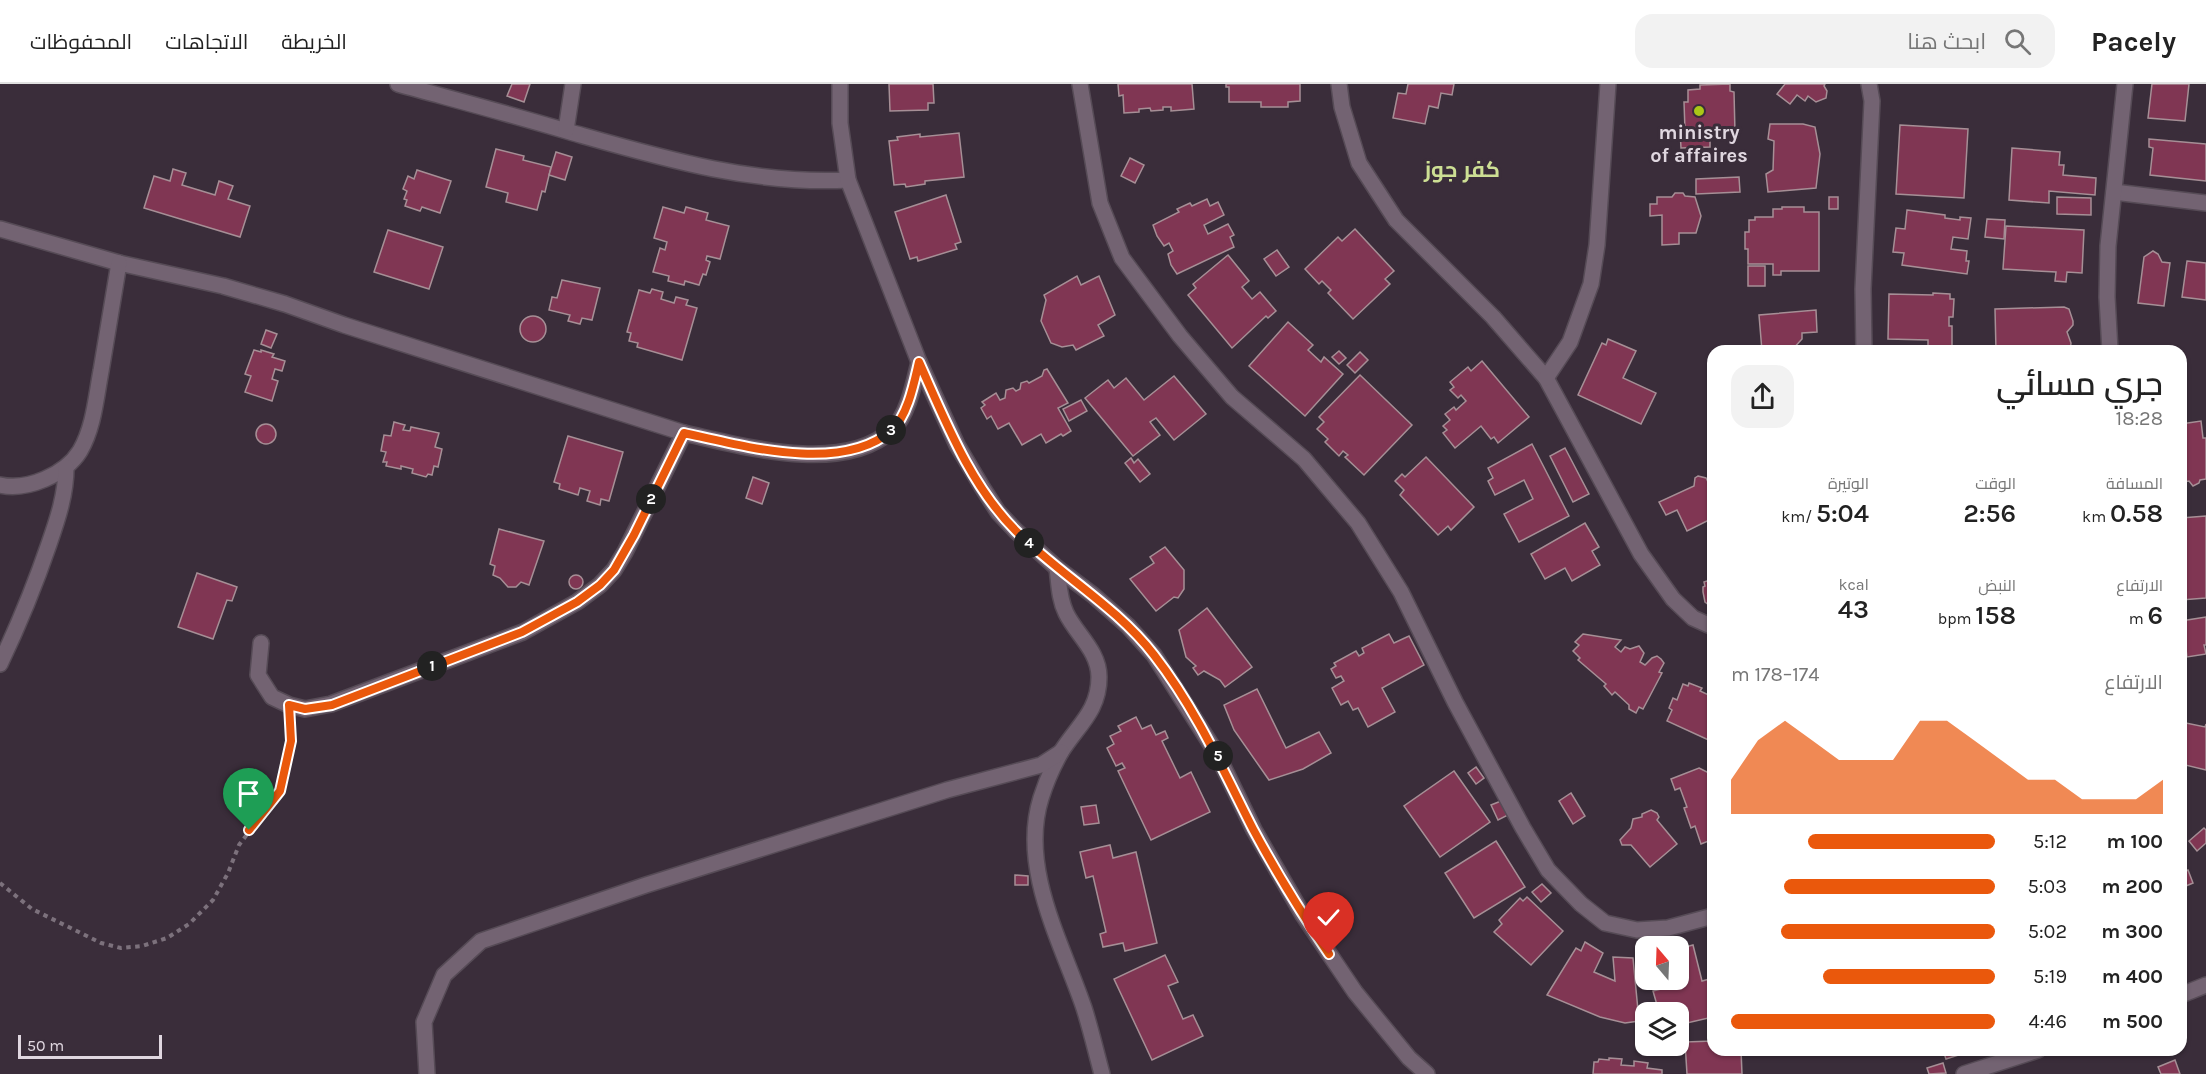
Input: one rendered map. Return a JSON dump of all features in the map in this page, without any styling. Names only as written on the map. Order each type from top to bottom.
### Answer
[{"type":"street","points":[[398,84],[668,159],[763,178],[812,182],[848,180]]},
{"type":"street","points":[[566,130],[573,84]]},
{"type":"street","points":[[840,84],[840,123],[848,180],[919,362],[957,445],[998,512],[1057,568],[1128,626],[1154,655],[1174,683],[1217,754],[1254,830],[1303,915],[1355,992],[1409,1058],[1427,1074]]},
{"type":"street","points":[[1080,84],[1100,203],[1122,258],[1180,336],[1232,397],[1304,459],[1358,523],[1401,592],[1455,702],[1548,870],[1581,904],[1605,923],[1637,930],[1668,928],[1707,918]]},
{"type":"street","points":[[1339,84],[1342,107],[1359,163],[1395,220],[1493,317],[1546,378],[1641,554],[1673,599],[1693,618],[1707,624]]},
{"type":"street","points":[[1546,378],[1570,342],[1591,284],[1597,245],[1608,84]]},
{"type":"street","points":[[1864,345],[1863,289],[1872,111],[1869,84]]},
{"type":"street","points":[[2110,345],[2107,297],[2108,246],[2125,84]]},
{"type":"street","points":[[2114,192],[2206,203]]},
{"type":"street","points":[[0,229],[119,262],[223,285],[684,433],[736,444],[798,453],[827,453],[864,447],[893,429],[908,403],[919,362]]},
{"type":"street","points":[[0,485],[9,487],[38,482],[66,467],[80,451],[92,420],[119,262]]},
{"type":"street","points":[[261,643],[258,675],[272,697],[305,709],[332,705],[522,632],[577,602],[600,585],[614,570],[634,535],[684,433]]},
{"type":"street","points":[[0,664],[22,618],[45,555],[66,485],[66,467]]},
{"type":"street","points":[[1057,568],[1065,612],[1095,658],[1099,673],[1095,705],[1061,752],[1041,800],[1035,826],[1036,849],[1041,887],[1085,1010],[1102,1074]]},
{"type":"street","points":[[427,1074],[424,1022],[444,975],[482,941],[646,885],[936,794],[1041,765],[1061,752]]},
{"type":"street","points":[[2187,993],[2206,985]]},
{"type":"street","points":[[1964,1074],[2020,1056]]},
{"type":"path","points":[[0,883],[33,909],[101,943],[121,948],[142,946],[189,924],[213,900],[228,873],[239,844],[280,791],[291,741],[289,705]]},
{"type":"building","points":[[512,84],[530,84],[524,102],[507,96]]},
{"type":"building","points":[[889,84],[933,84],[934,103],[928,103],[928,110],[890,111]]},
{"type":"building","points":[[1118,84],[1192,84],[1194,109],[1171,111],[1171,107],[1163,107],[1163,110],[1151,111],[1150,108],[1139,109],[1139,112],[1124,113],[1123,95],[1119,96]]},
{"type":"building","points":[[1226,84],[1300,84],[1300,101],[1288,102],[1288,107],[1261,107],[1261,102],[1229,102],[1229,87],[1226,87]]},
{"type":"building","points":[[1408,84],[1454,84],[1452,95],[1441,93],[1438,108],[1429,106],[1425,124],[1393,118],[1398,93],[1406,94]]},
{"type":"building","points":[[1730,84],[1730,91],[1734,92],[1735,133],[1710,134],[1710,147],[1681,148],[1680,130],[1685,130],[1684,102],[1688,102],[1688,90],[1700,89],[1700,85]]},
{"type":"building","points":[[1785,84],[1825,84],[1826,98],[1816,102],[1808,96],[1805,101],[1797,95],[1790,104],[1777,94]]},
{"type":"building","points":[[2152,84],[2189,84],[2185,121],[2148,118]]},
{"type":"building","points":[[1770,124],[1803,124],[1815,127],[1820,154],[1816,188],[1768,192],[1766,174],[1773,170],[1774,141],[1768,139]]},
{"type":"building","points":[[1900,125],[1968,129],[1964,198],[1896,194]]},
{"type":"building","points":[[959,133],[964,177],[925,181],[925,184],[906,187],[905,184],[894,185],[889,141],[898,140],[897,137],[920,134],[920,137]]},
{"type":"building","points":[[2149,139],[2206,144],[2206,181],[2150,175],[2153,148],[2149,147]]},
{"type":"building","points":[[2012,148],[2060,152],[2059,165],[2064,165],[2063,175],[2096,178],[2095,195],[2049,191],[2049,203],[2009,200]]},
{"type":"building","points":[[496,149],[524,156],[523,160],[551,167],[545,192],[542,191],[537,210],[506,202],[508,193],[486,187]]},
{"type":"building","points":[[556,152],[572,157],[565,180],[549,175]]},
{"type":"building","points":[[1130,158],[1144,165],[1135,183],[1121,176]]},
{"type":"building","points":[[173,169],[186,173],[182,185],[215,195],[219,181],[233,186],[228,199],[250,206],[240,237],[144,208],[154,176],[170,181]]},
{"type":"building","points":[[417,170],[451,181],[440,213],[422,207],[420,211],[405,206],[407,200],[404,199],[407,191],[403,189],[408,176],[414,179]]},
{"type":"building","points":[[1739,177],[1740,192],[1696,194],[1696,179]]},
{"type":"building","points":[[1675,193],[1695,197],[1701,216],[1696,233],[1679,233],[1679,244],[1662,245],[1662,215],[1650,216],[1650,204],[1657,204],[1657,197],[1672,197]]},
{"type":"building","points":[[946,195],[961,242],[955,244],[957,249],[918,261],[917,257],[910,259],[895,212]]},
{"type":"building","points":[[1829,197],[1838,197],[1838,209],[1829,209]]},
{"type":"building","points":[[2057,197],[2091,198],[2091,215],[2057,214]]},
{"type":"building","points":[[1207,199],[1210,206],[1218,202],[1224,215],[1204,225],[1208,234],[1228,224],[1234,235],[1230,237],[1234,247],[1177,274],[1168,254],[1173,251],[1169,243],[1164,246],[1153,225],[1179,212],[1177,209],[1190,203],[1192,206]]},
{"type":"building","points":[[663,207],[684,213],[686,207],[708,213],[706,220],[729,226],[720,259],[707,256],[706,260],[710,262],[706,275],[703,274],[699,285],[685,281],[684,285],[668,281],[669,276],[653,272],[660,248],[665,250],[667,242],[654,238]]},
{"type":"building","points":[[1782,207],[1804,207],[1804,212],[1819,212],[1819,271],[1781,271],[1781,275],[1773,275],[1773,264],[1748,264],[1745,232],[1749,232],[1749,220],[1755,220],[1755,217],[1773,217],[1773,209],[1782,209]]},
{"type":"building","points":[[1907,210],[1945,215],[1945,218],[1960,220],[1960,217],[1971,218],[1968,239],[1953,237],[1951,249],[1967,251],[1966,261],[1969,261],[1967,274],[1902,265],[1904,253],[1893,252],[1896,228],[1905,229]]},
{"type":"building","points":[[1987,219],[2005,220],[2004,239],[1985,237]]},
{"type":"building","points":[[2006,226],[2084,230],[2082,273],[2067,272],[2066,282],[2055,281],[2056,272],[2003,269]]},
{"type":"building","points":[[1355,229],[1394,271],[1385,279],[1390,284],[1353,319],[1328,293],[1331,290],[1322,281],[1319,284],[1305,269],[1338,237],[1342,241]]},
{"type":"building","points":[[388,230],[443,247],[429,289],[374,272]]},
{"type":"building","points":[[1277,250],[1289,267],[1276,276],[1264,259]]},
{"type":"building","points":[[2153,251],[2158,254],[2162,262],[2170,263],[2164,306],[2138,303],[2144,257]]},
{"type":"building","points":[[1228,255],[1249,281],[1242,287],[1252,299],[1260,292],[1276,311],[1268,318],[1266,316],[1232,348],[1188,295],[1196,288],[1193,284]]},
{"type":"building","points":[[2187,261],[2206,263],[2206,300],[2182,297]]},
{"type":"building","points":[[1748,266],[1765,266],[1765,286],[1748,286]]},
{"type":"building","points":[[1077,276],[1081,285],[1099,276],[1115,315],[1098,325],[1104,336],[1076,350],[1073,345],[1062,347],[1051,343],[1041,321],[1046,300],[1044,295]]},
{"type":"building","points":[[562,280],[600,288],[592,320],[582,318],[580,324],[568,321],[570,315],[549,310],[552,297],[557,298]]},
{"type":"building","points":[[652,289],[663,292],[661,299],[674,303],[676,297],[688,300],[686,305],[697,308],[682,360],[637,347],[638,343],[629,341],[631,333],[627,332],[639,290],[650,293]]},
{"type":"building","points":[[1933,293],[1950,294],[1950,299],[1954,299],[1953,317],[1949,317],[1949,326],[1952,326],[1952,345],[1928,345],[1928,340],[1888,339],[1889,294],[1933,295]]},
{"type":"building","points":[[2064,307],[2069,309],[2073,321],[2073,325],[2067,332],[2071,345],[1996,345],[1995,309]]},
{"type":"building","points":[[1816,310],[1817,332],[1802,333],[1802,339],[1796,345],[1762,345],[1759,315]]},
{"type":"building","points":[[533,316],[542,320],[546,329],[542,338],[533,342],[524,338],[520,329],[524,320]]},
{"type":"building","points":[[1288,322],[1313,345],[1308,350],[1321,362],[1324,357],[1343,374],[1305,416],[1249,366]]},
{"type":"building","points":[[266,330],[277,334],[271,348],[261,344]]},
{"type":"building","points":[[1608,339],[1636,351],[1623,378],[1656,393],[1641,424],[1578,395],[1602,343],[1606,345]]},
{"type":"building","points":[[254,350],[274,354],[272,357],[285,361],[282,371],[275,369],[272,379],[278,381],[272,401],[245,392],[251,376],[245,374]]},
{"type":"building","points":[[1339,351],[1346,358],[1339,364],[1332,357]]},
{"type":"building","points":[[1360,352],[1368,360],[1355,373],[1347,365]]},
{"type":"building","points":[[1482,361],[1529,417],[1498,443],[1494,437],[1491,439],[1481,426],[1455,448],[1443,433],[1447,430],[1443,426],[1450,420],[1445,414],[1454,407],[1456,410],[1466,401],[1461,395],[1458,398],[1450,390],[1454,387],[1450,382],[1468,367],[1471,371]]},
{"type":"building","points":[[1047,369],[1068,403],[1058,408],[1071,431],[1046,443],[1041,434],[1022,445],[1009,423],[998,429],[991,416],[987,419],[981,408],[985,405],[982,402],[996,393],[1000,400],[1005,398],[1006,390],[1020,389],[1021,383],[1027,381],[1029,383],[1042,376],[1044,370]]},
{"type":"building","points":[[1360,375],[1412,425],[1364,475],[1345,457],[1348,455],[1343,451],[1339,456],[1325,442],[1328,439],[1317,429],[1324,422],[1319,417]]},
{"type":"building","points":[[1174,376],[1206,414],[1174,440],[1156,418],[1150,422],[1160,435],[1133,456],[1085,398],[1108,380],[1114,388],[1126,378],[1144,400]]},
{"type":"building","points":[[1081,400],[1087,411],[1069,421],[1063,409]]},
{"type":"building","points":[[2201,421],[2203,438],[2206,438],[2206,479],[2200,480],[2193,486],[2187,481],[2187,423]]},
{"type":"building","points":[[394,422],[405,425],[403,430],[410,431],[411,427],[439,433],[435,447],[442,449],[438,467],[434,466],[432,475],[428,474],[426,477],[412,473],[413,469],[386,466],[387,462],[383,462],[386,452],[381,451],[384,435],[391,436]]},
{"type":"building","points":[[266,424],[273,427],[276,434],[273,441],[266,444],[259,441],[256,434],[259,427]]},
{"type":"building","points":[[568,436],[623,452],[609,501],[601,499],[600,505],[587,501],[590,491],[580,488],[578,495],[559,489],[560,484],[554,482]]},
{"type":"building","points":[[1532,444],[1569,516],[1519,542],[1504,514],[1533,499],[1524,480],[1495,495],[1488,481],[1493,478],[1488,468]]},
{"type":"building","points":[[1565,448],[1589,494],[1573,502],[1550,456]]},
{"type":"building","points":[[1426,457],[1474,507],[1451,530],[1448,526],[1438,535],[1400,495],[1404,490],[1395,481],[1402,474],[1405,477]]},
{"type":"building","points":[[1131,458],[1134,463],[1138,459],[1150,474],[1140,482],[1125,463]]},
{"type":"building","points":[[1698,476],[1707,480],[1707,521],[1687,531],[1677,510],[1666,515],[1659,502],[1694,486],[1695,478]]},
{"type":"building","points":[[753,477],[769,483],[762,504],[746,498]]},
{"type":"building","points":[[2206,516],[2206,598],[2187,600],[2187,518]]},
{"type":"building","points":[[1585,523],[1599,547],[1592,551],[1600,565],[1572,581],[1565,568],[1545,579],[1531,554]]},
{"type":"building","points":[[499,529],[544,541],[529,585],[521,582],[516,587],[508,587],[500,578],[493,575],[495,566],[490,564]]},
{"type":"building","points":[[1165,547],[1184,570],[1184,589],[1178,598],[1174,597],[1156,611],[1130,579],[1154,563],[1150,557]]},
{"type":"building","points":[[197,573],[237,587],[232,601],[227,600],[213,639],[178,627]]},
{"type":"building","points":[[573,575],[579,575],[583,582],[579,589],[573,589],[569,585],[569,579]]},
{"type":"building","points":[[1707,581],[1707,604],[1703,592],[1704,582]]},
{"type":"building","points":[[1207,608],[1252,667],[1225,687],[1220,680],[1204,671],[1198,675],[1193,668],[1196,666],[1186,657],[1179,630]]},
{"type":"building","points":[[2206,617],[2206,645],[2204,645],[2206,654],[2187,657],[2187,620]]},
{"type":"building","points":[[1389,634],[1394,643],[1409,636],[1424,665],[1382,688],[1395,712],[1368,727],[1358,708],[1353,710],[1348,701],[1341,705],[1332,688],[1344,681],[1341,676],[1336,678],[1331,669],[1336,666],[1334,663],[1356,651],[1359,656],[1364,653],[1362,648]]},
{"type":"building","points":[[1583,634],[1621,640],[1615,647],[1621,652],[1625,647],[1630,649],[1639,646],[1644,653],[1640,662],[1645,665],[1657,656],[1661,659],[1664,663],[1659,672],[1662,673],[1643,709],[1639,707],[1636,713],[1629,709],[1629,705],[1615,692],[1612,695],[1604,686],[1606,684],[1578,660],[1580,658],[1573,651],[1579,645],[1575,642]]},
{"type":"building","points":[[1689,683],[1702,688],[1700,691],[1707,694],[1707,739],[1667,721],[1672,710],[1669,708],[1673,698],[1677,700],[1683,684],[1688,686]]},
{"type":"building","points":[[1257,689],[1286,748],[1319,732],[1331,753],[1303,769],[1269,780],[1234,730],[1224,705]]},
{"type":"building","points":[[1136,717],[1142,729],[1151,725],[1156,735],[1165,731],[1168,738],[1162,741],[1180,778],[1191,772],[1210,812],[1151,840],[1118,771],[1125,768],[1122,763],[1116,766],[1107,748],[1114,744],[1110,736],[1121,731],[1118,726]]},
{"type":"building","points":[[2187,723],[2205,727],[2206,724],[2206,770],[2187,765]]},
{"type":"building","points":[[1476,767],[1484,778],[1476,784],[1468,773]]},
{"type":"building","points":[[1699,768],[1707,772],[1707,842],[1701,844],[1695,826],[1691,828],[1680,788],[1675,790],[1671,779]]},
{"type":"building","points":[[1454,771],[1490,822],[1440,857],[1404,806]]},
{"type":"building","points":[[1571,793],[1585,816],[1573,824],[1559,801]]},
{"type":"building","points":[[1501,801],[1508,815],[1498,820],[1491,805]]},
{"type":"building","points":[[1096,805],[1099,823],[1084,825],[1081,807]]},
{"type":"building","points":[[1651,810],[1657,813],[1659,817],[1657,820],[1677,844],[1650,867],[1631,845],[1622,845],[1620,840],[1631,828],[1633,819],[1642,817],[1642,814]]},
{"type":"building","points":[[2204,828],[2206,843],[2197,851],[2189,841]]},
{"type":"building","points":[[1496,841],[1525,887],[1474,918],[1445,873]]},
{"type":"building","points":[[1110,845],[1113,858],[1136,852],[1157,943],[1125,951],[1123,943],[1103,947],[1100,934],[1106,932],[1093,876],[1086,878],[1080,852]]},
{"type":"building","points":[[2187,870],[2193,883],[2187,886]]},
{"type":"building","points":[[1015,875],[1028,876],[1028,885],[1015,885]]},
{"type":"building","points":[[1542,884],[1551,893],[1541,902],[1532,892]]},
{"type":"building","points":[[1527,897],[1563,931],[1531,965],[1494,932],[1502,924],[1499,920],[1520,898],[1523,901]]},
{"type":"building","points":[[1585,942],[1603,953],[1594,972],[1615,981],[1613,957],[1633,958],[1637,1002],[1635,1002],[1635,1022],[1625,1023],[1600,1017],[1547,995],[1576,948],[1581,951]]},
{"type":"building","points":[[1693,945],[1702,981],[1707,980],[1707,1018],[1689,1022],[1689,1002],[1656,1002],[1653,991],[1689,990],[1689,946]]},
{"type":"building","points":[[1165,955],[1178,982],[1168,986],[1183,1019],[1193,1015],[1203,1036],[1152,1060],[1114,979]]},
{"type":"building","points":[[1707,1041],[1707,1056],[1741,1056],[1742,1074],[1687,1074],[1686,1056],[1689,1056],[1689,1042]]},
{"type":"building","points":[[1609,1058],[1622,1059],[1621,1065],[1634,1066],[1634,1061],[1648,1063],[1647,1068],[1662,1070],[1662,1074],[1593,1074],[1594,1062],[1598,1062],[1599,1059],[1609,1060]]},
{"type":"building","points":[[2175,1060],[2180,1074],[2161,1074],[2158,1067]]},
{"type":"building","points":[[1943,1063],[1946,1073],[1929,1074],[1927,1068]]},
{"type":"place","name":"ministry of affaires","points":[[1699,111]]},
{"type":"district","name":"كفر جوز","points":[[1462,170]]},
{"type":"route","points":[[249,830],[280,791],[291,741],[289,705],[305,709],[332,705],[522,632],[577,602],[600,585],[614,570],[634,535],[684,433],[736,444],[798,453],[827,453],[864,447],[893,429],[908,403],[919,362],[957,445],[998,512],[1057,568],[1128,626],[1154,655],[1174,683],[1217,754],[1254,830],[1303,915],[1329,954]]}]
